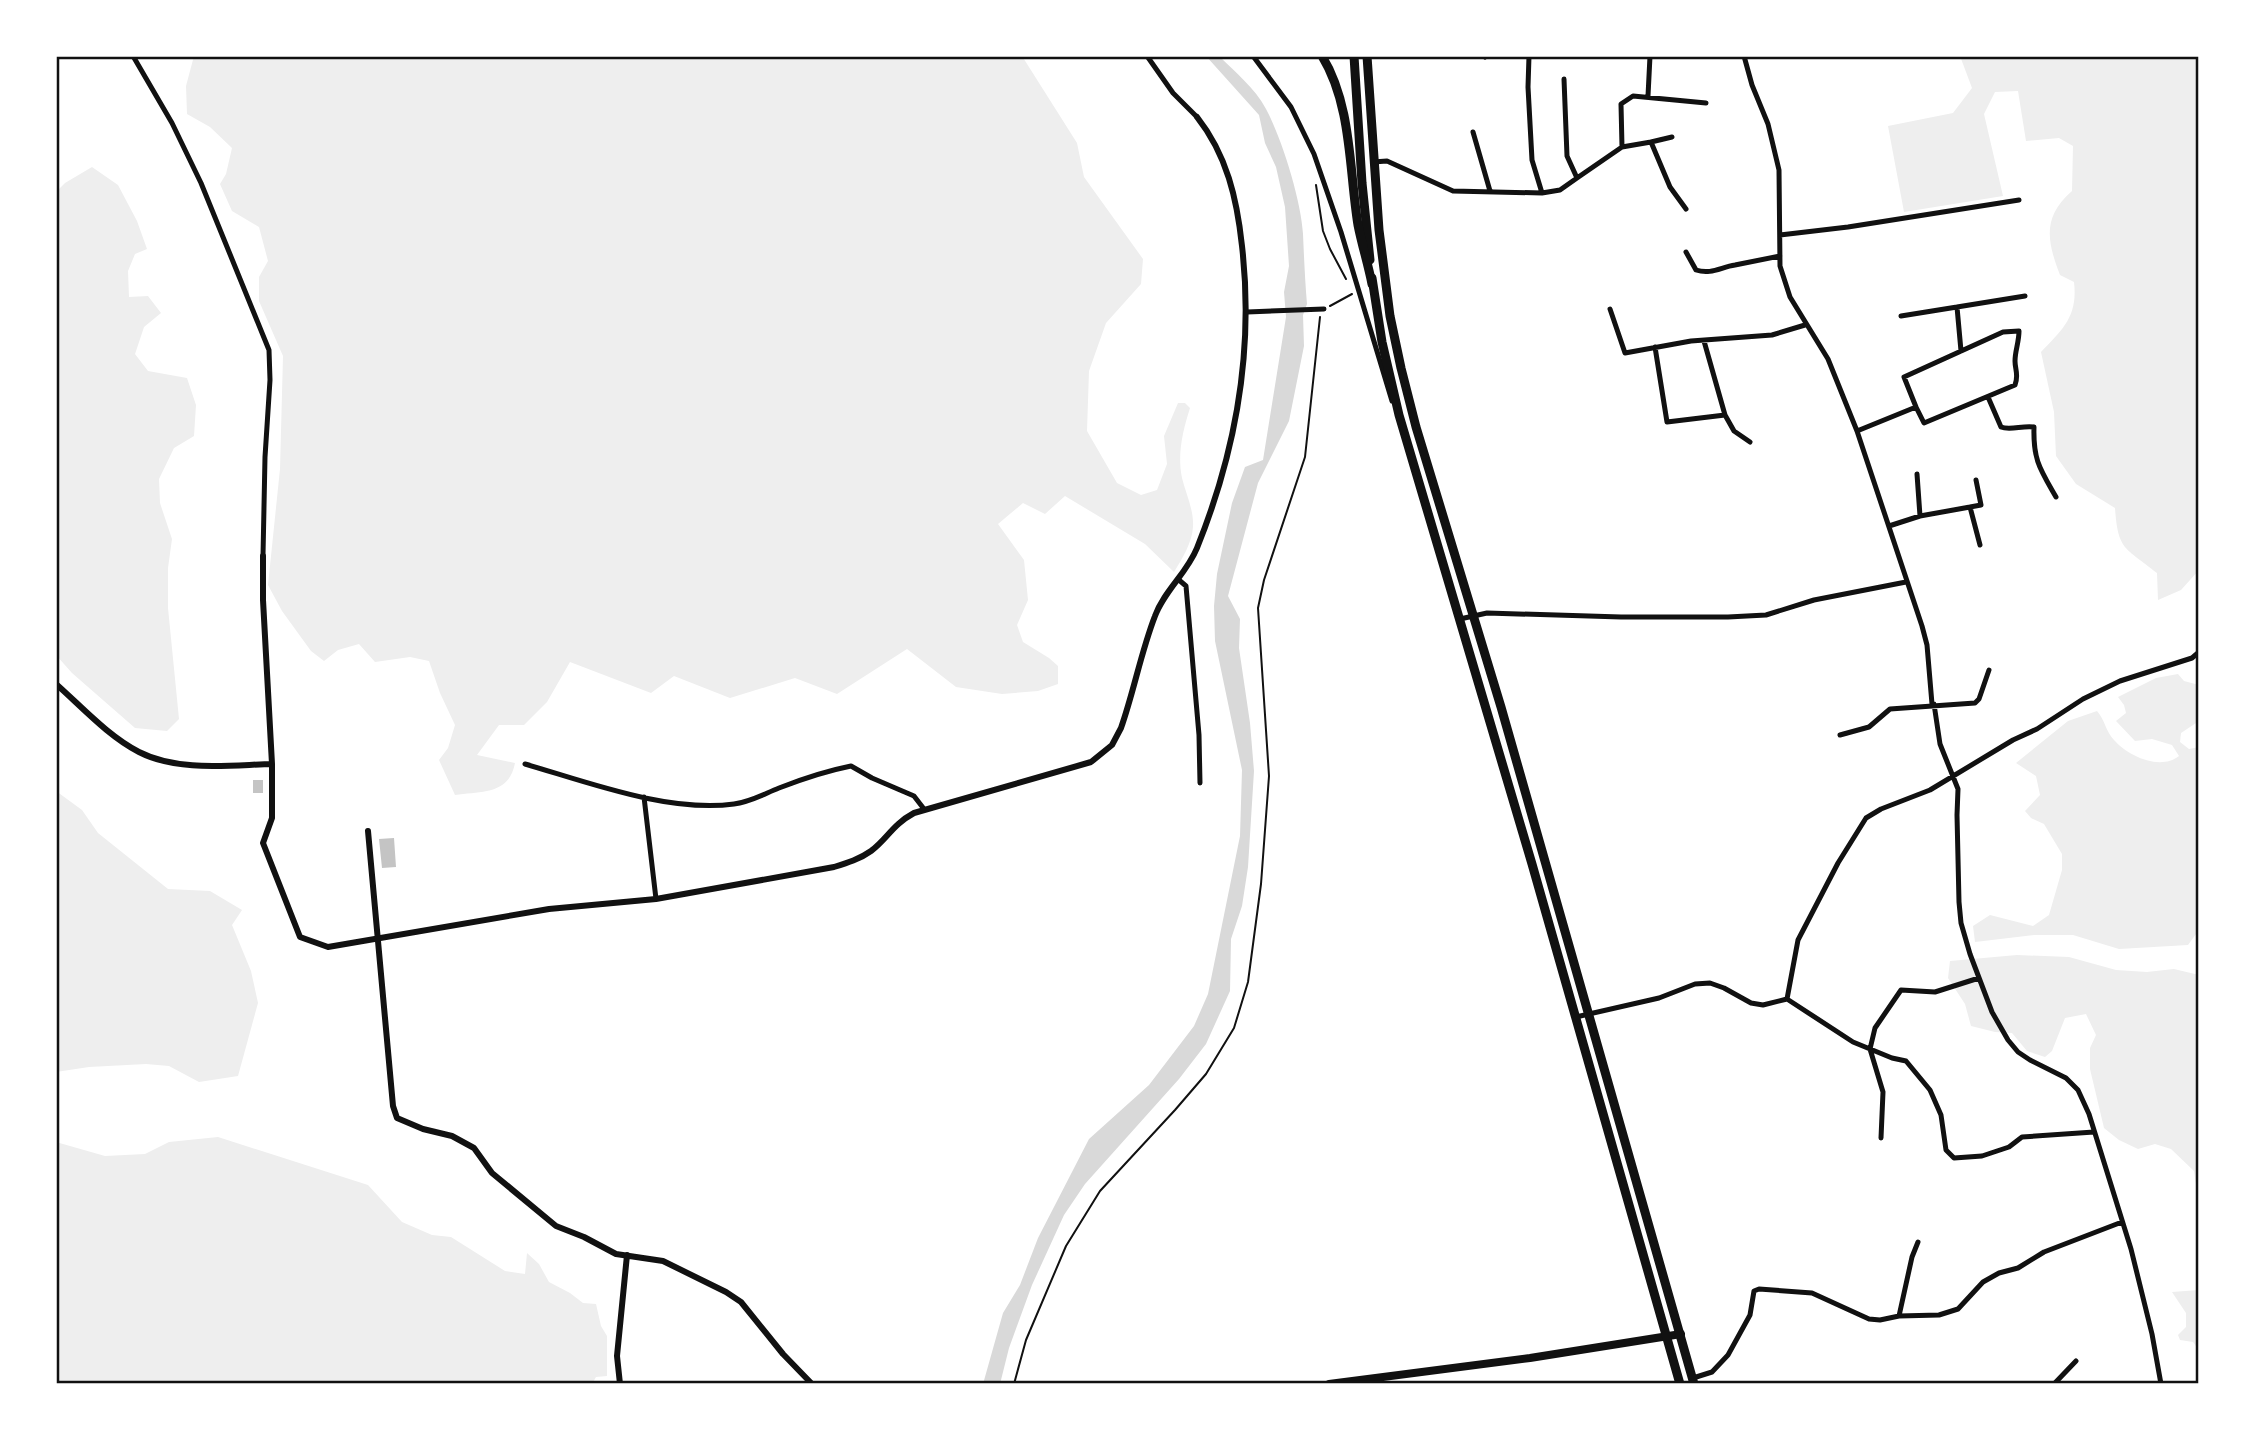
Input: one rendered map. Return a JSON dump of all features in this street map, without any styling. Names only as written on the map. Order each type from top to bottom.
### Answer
[{"type":"highway","points":[[1322,56],[1331,71],[1340,98],[1359,228],[1392,386],[1680,1384]]},
{"type":"highway","points":[[1354,56],[1372,284]]},
{"type":"highway","points":[[1367,56],[1373,163],[1385,278],[1401,368],[1693,1381]]},
{"type":"main road","points":[[1329,1384],[1383,1379],[1681,1334]]},
{"type":"street","points":[[133,56],[172,123],[201,183],[269,350],[263,600],[272,764],[272,818],[263,843],[300,937],[328,947],[550,909],[656,899],[834,867],[855,860],[872,850],[889,830],[903,819],[924,809],[1076,768],[1101,756],[1112,745],[1121,728],[1156,614],[1197,549],[1228,453],[1242,380],[1249,312],[1236,199],[1219,150],[1197,117],[1173,93],[1147,56]]},
{"type":"street","points":[[1253,56],[1298,120],[1319,167],[1418,481]]},
{"type":"street","points":[[1529,56],[1532,160],[1542,193]]},
{"type":"street","points":[[1648,96],[1650,56]]},
{"type":"street","points":[[1744,56],[1752,85],[1768,124],[1779,170],[1780,266],[1790,297],[1828,359],[1857,430],[1927,646],[1940,744],[1958,789],[1956,815],[1961,923],[1992,1012],[2008,1040],[2018,1052],[2066,1078],[2077,1090],[2094,1132],[2122,1223],[2152,1334],[2161,1384]]},
{"type":"street","points":[[1564,79],[1567,156],[1577,178]]},
{"type":"street","points":[[1622,147],[1621,104],[1633,96],[1706,103]]},
{"type":"street","points":[[1473,132],[1490,191]]},
{"type":"street","points":[[1373,163],[1387,161],[1453,191],[1542,193],[1560,190],[1622,147],[1672,137]]},
{"type":"street","points":[[1651,142],[1671,187],[1686,209]]},
{"type":"street","points":[[1780,235],[2019,200]]},
{"type":"street","points":[[1686,253],[1696,270],[1704,273],[1780,256]]},
{"type":"street","points":[[1901,316],[2025,296]]},
{"type":"street","points":[[1956,307],[1961,351]]},
{"type":"street","points":[[1249,312],[1321,309]]},
{"type":"street","points":[[1610,309],[1625,353],[1704,341],[1772,335],[1805,325]]},
{"type":"street","points":[[2019,331],[2015,360],[2018,378],[2015,384],[1924,424],[1904,377],[1961,351],[2003,332],[2019,331]]},
{"type":"street","points":[[1704,341],[1725,415],[1734,431],[1750,442]]},
{"type":"street","points":[[1655,347],[1667,422],[1725,415]]},
{"type":"street","points":[[1988,397],[2001,428],[2022,425],[2034,427],[2036,463],[2056,497]]},
{"type":"street","points":[[1857,430],[1916,407]]},
{"type":"street","points":[[1917,474],[1920,516]]},
{"type":"street","points":[[1889,526],[1920,516],[1981,505],[1976,480]]},
{"type":"street","points":[[1970,507],[1980,545]]},
{"type":"street","points":[[1179,580],[1186,586],[1199,735],[1199,783]]},
{"type":"street","points":[[1460,619],[1487,613],[1622,617],[1766,615],[1814,600],[1906,582]]},
{"type":"street","points":[[1787,999],[1798,940],[1838,863],[1866,818],[1881,809],[1930,790],[2013,740],[2037,729],[2083,699],[2120,681],[2192,658],[2199,652]]},
{"type":"street","points":[[1840,735],[1869,727],[1890,709],[1975,703],[1979,699],[1989,670]]},
{"type":"street","points":[[56,684],[116,737],[141,753],[172,763],[272,764]]},
{"type":"street","points":[[525,764],[644,797],[707,806],[736,804],[833,769],[850,766],[914,796],[924,809]]},
{"type":"street","points":[[644,797],[656,899]]},
{"type":"street","points":[[368,831],[393,1105],[397,1118],[423,1129],[452,1136],[474,1148],[492,1173],[556,1226],[584,1237],[606,1250],[663,1261],[734,1297],[812,1384]]},
{"type":"street","points":[[1881,1138],[1883,1092],[1870,1049],[1875,1028],[1901,990],[1935,992],[1979,978]]},
{"type":"street","points":[[1576,1017],[1659,998],[1695,984],[1710,983],[1751,1003],[1763,1005],[1787,999],[1840,1035],[1906,1061],[1930,1090],[1941,1115],[1946,1150],[1954,1158],[1982,1156],[2009,1147],[2022,1137],[2094,1132]]},
{"type":"street","points":[[1693,1381],[1712,1372],[1728,1355],[1750,1315],[1754,1291],[1759,1289],[1812,1293],[1869,1319],[1939,1315],[1958,1309],[1983,1282],[1999,1273],[2018,1268],[2044,1252],[2122,1223]]},
{"type":"street","points":[[1899,1316],[1918,1242]]},
{"type":"street","points":[[620,1384],[617,1356],[627,1255]]},
{"type":"street","points":[[2054,1384],[2076,1361]]},
{"type":"path","points":[[1315,181],[1323,231],[1348,283]]},
{"type":"path","points":[[1014,1384],[1030,1329],[1066,1247],[1100,1191],[1206,1074],[1234,1028],[1248,982],[1261,884],[1269,776],[1258,608],[1264,580],[1305,457],[1321,309],[1352,294]]},
{"type":"shaded area","points":[[194,56],[1022,56],[1077,143],[1084,177],[1143,259],[1141,284],[1106,323],[1089,371],[1087,431],[1117,483],[1141,495],[1157,490],[1167,464],[1164,436],[1178,403],[1185,403],[1190,408],[1180,451],[1182,478],[1193,521],[1191,539],[1186,551],[1174,572],[1145,544],[1065,496],[1045,514],[1023,503],[998,524],[1024,560],[1028,600],[1017,625],[1023,642],[1058,666],[1058,684],[1038,691],[1002,694],[956,687],[907,649],[837,694],[795,678],[730,698],[674,676],[651,693],[570,662],[547,702],[524,725],[499,725],[477,755],[515,763],[507,781],[493,790],[455,795],[439,760],[448,748],[455,725],[429,661],[410,657],[375,662],[359,644],[338,650],[324,661],[311,651],[282,611],[268,585],[280,469],[283,356],[259,301],[259,277],[268,261],[259,227],[232,211],[220,184],[226,174],[232,148],[210,127],[187,114],[186,86]]},
{"type":"shaded area","points":[[1206,56],[1219,56],[1251,87],[1266,109],[1278,136],[1295,187],[1301,220],[1307,304],[1303,315],[1304,346],[1289,421],[1258,483],[1228,596],[1240,619],[1239,648],[1254,771],[1248,867],[1242,906],[1231,939],[1230,991],[1206,1044],[1179,1079],[1085,1184],[1064,1215],[1032,1285],[1009,1348],[1000,1384],[983,1384],[1003,1313],[1020,1285],[1038,1238],[1089,1139],[1149,1085],[1194,1026],[1208,994],[1240,836],[1242,770],[1215,641],[1214,606],[1217,574],[1232,503],[1245,467],[1263,460],[1286,317],[1284,292],[1289,266],[1285,207],[1276,167],[1265,143],[1259,115]]},
{"type":"shaded area","points":[[1960,56],[2199,56],[2199,570],[2181,590],[2158,600],[2157,573],[2130,552],[2121,541],[2115,508],[2076,484],[2056,456],[2054,412],[2041,352],[2062,329],[2074,304],[2074,282],[2060,275],[2050,240],[2056,210],[2072,191],[2073,146],[2059,138],[2026,141],[2018,91],[1995,92],[1984,114],[2003,196],[1904,212],[1888,126],[1953,113],[1972,88]]},
{"type":"shaded area","points":[[92,167],[118,185],[137,221],[147,249],[135,254],[128,271],[129,297],[148,296],[161,313],[144,327],[135,354],[148,371],[187,378],[196,405],[194,436],[174,448],[159,479],[160,503],[172,539],[168,568],[168,608],[179,719],[167,731],[135,728],[72,673],[56,655],[56,192],[65,183]]},
{"type":"shaded area","points":[[2178,674],[2184,681],[2199,685],[2199,721],[2181,733],[2180,742],[2189,749],[2199,747],[2199,934],[2196,934],[2188,945],[2119,949],[2073,935],[2034,935],[1975,942],[1973,926],[1990,915],[2033,926],[2049,915],[2062,870],[2062,854],[2044,824],[2031,818],[2025,811],[2040,795],[2036,776],[2016,763],[2068,721],[2097,711],[2111,737],[2136,756],[2163,762],[2179,756],[2172,745],[2152,739],[2135,741],[2116,721],[2126,713],[2118,697],[2156,678]]},
{"type":"shaded area","points":[[56,791],[82,810],[98,833],[168,889],[210,891],[242,910],[232,925],[251,971],[258,1003],[238,1076],[199,1082],[169,1066],[146,1064],[56,1072]]},
{"type":"shaded area","points":[[2017,955],[2069,957],[2116,970],[2147,972],[2174,969],[2199,975],[2199,1204],[2194,1171],[2171,1149],[2155,1144],[2138,1149],[2119,1140],[2104,1128],[2090,1069],[2090,1048],[2096,1035],[2086,1014],[2065,1018],[2052,1051],[2045,1057],[2027,1051],[2012,1033],[1971,1026],[1965,1004],[1948,978],[1950,961]]},
{"type":"shaded area","points":[[218,1137],[368,1185],[402,1222],[432,1235],[451,1237],[505,1271],[525,1274],[527,1253],[539,1264],[549,1282],[583,1303],[596,1304],[601,1326],[607,1336],[607,1376],[596,1377],[592,1384],[56,1384],[56,1142],[105,1156],[145,1154],[169,1142]]},
{"type":"shaded area","points":[[2199,1290],[2198,1349],[2193,1342],[2180,1340],[2178,1335],[2186,1327],[2186,1313],[2172,1292]]},
{"type":"building","points":[[253,780],[263,780],[263,793],[253,793]]},
{"type":"building","points":[[394,838],[396,867],[382,868],[379,839]]}]
